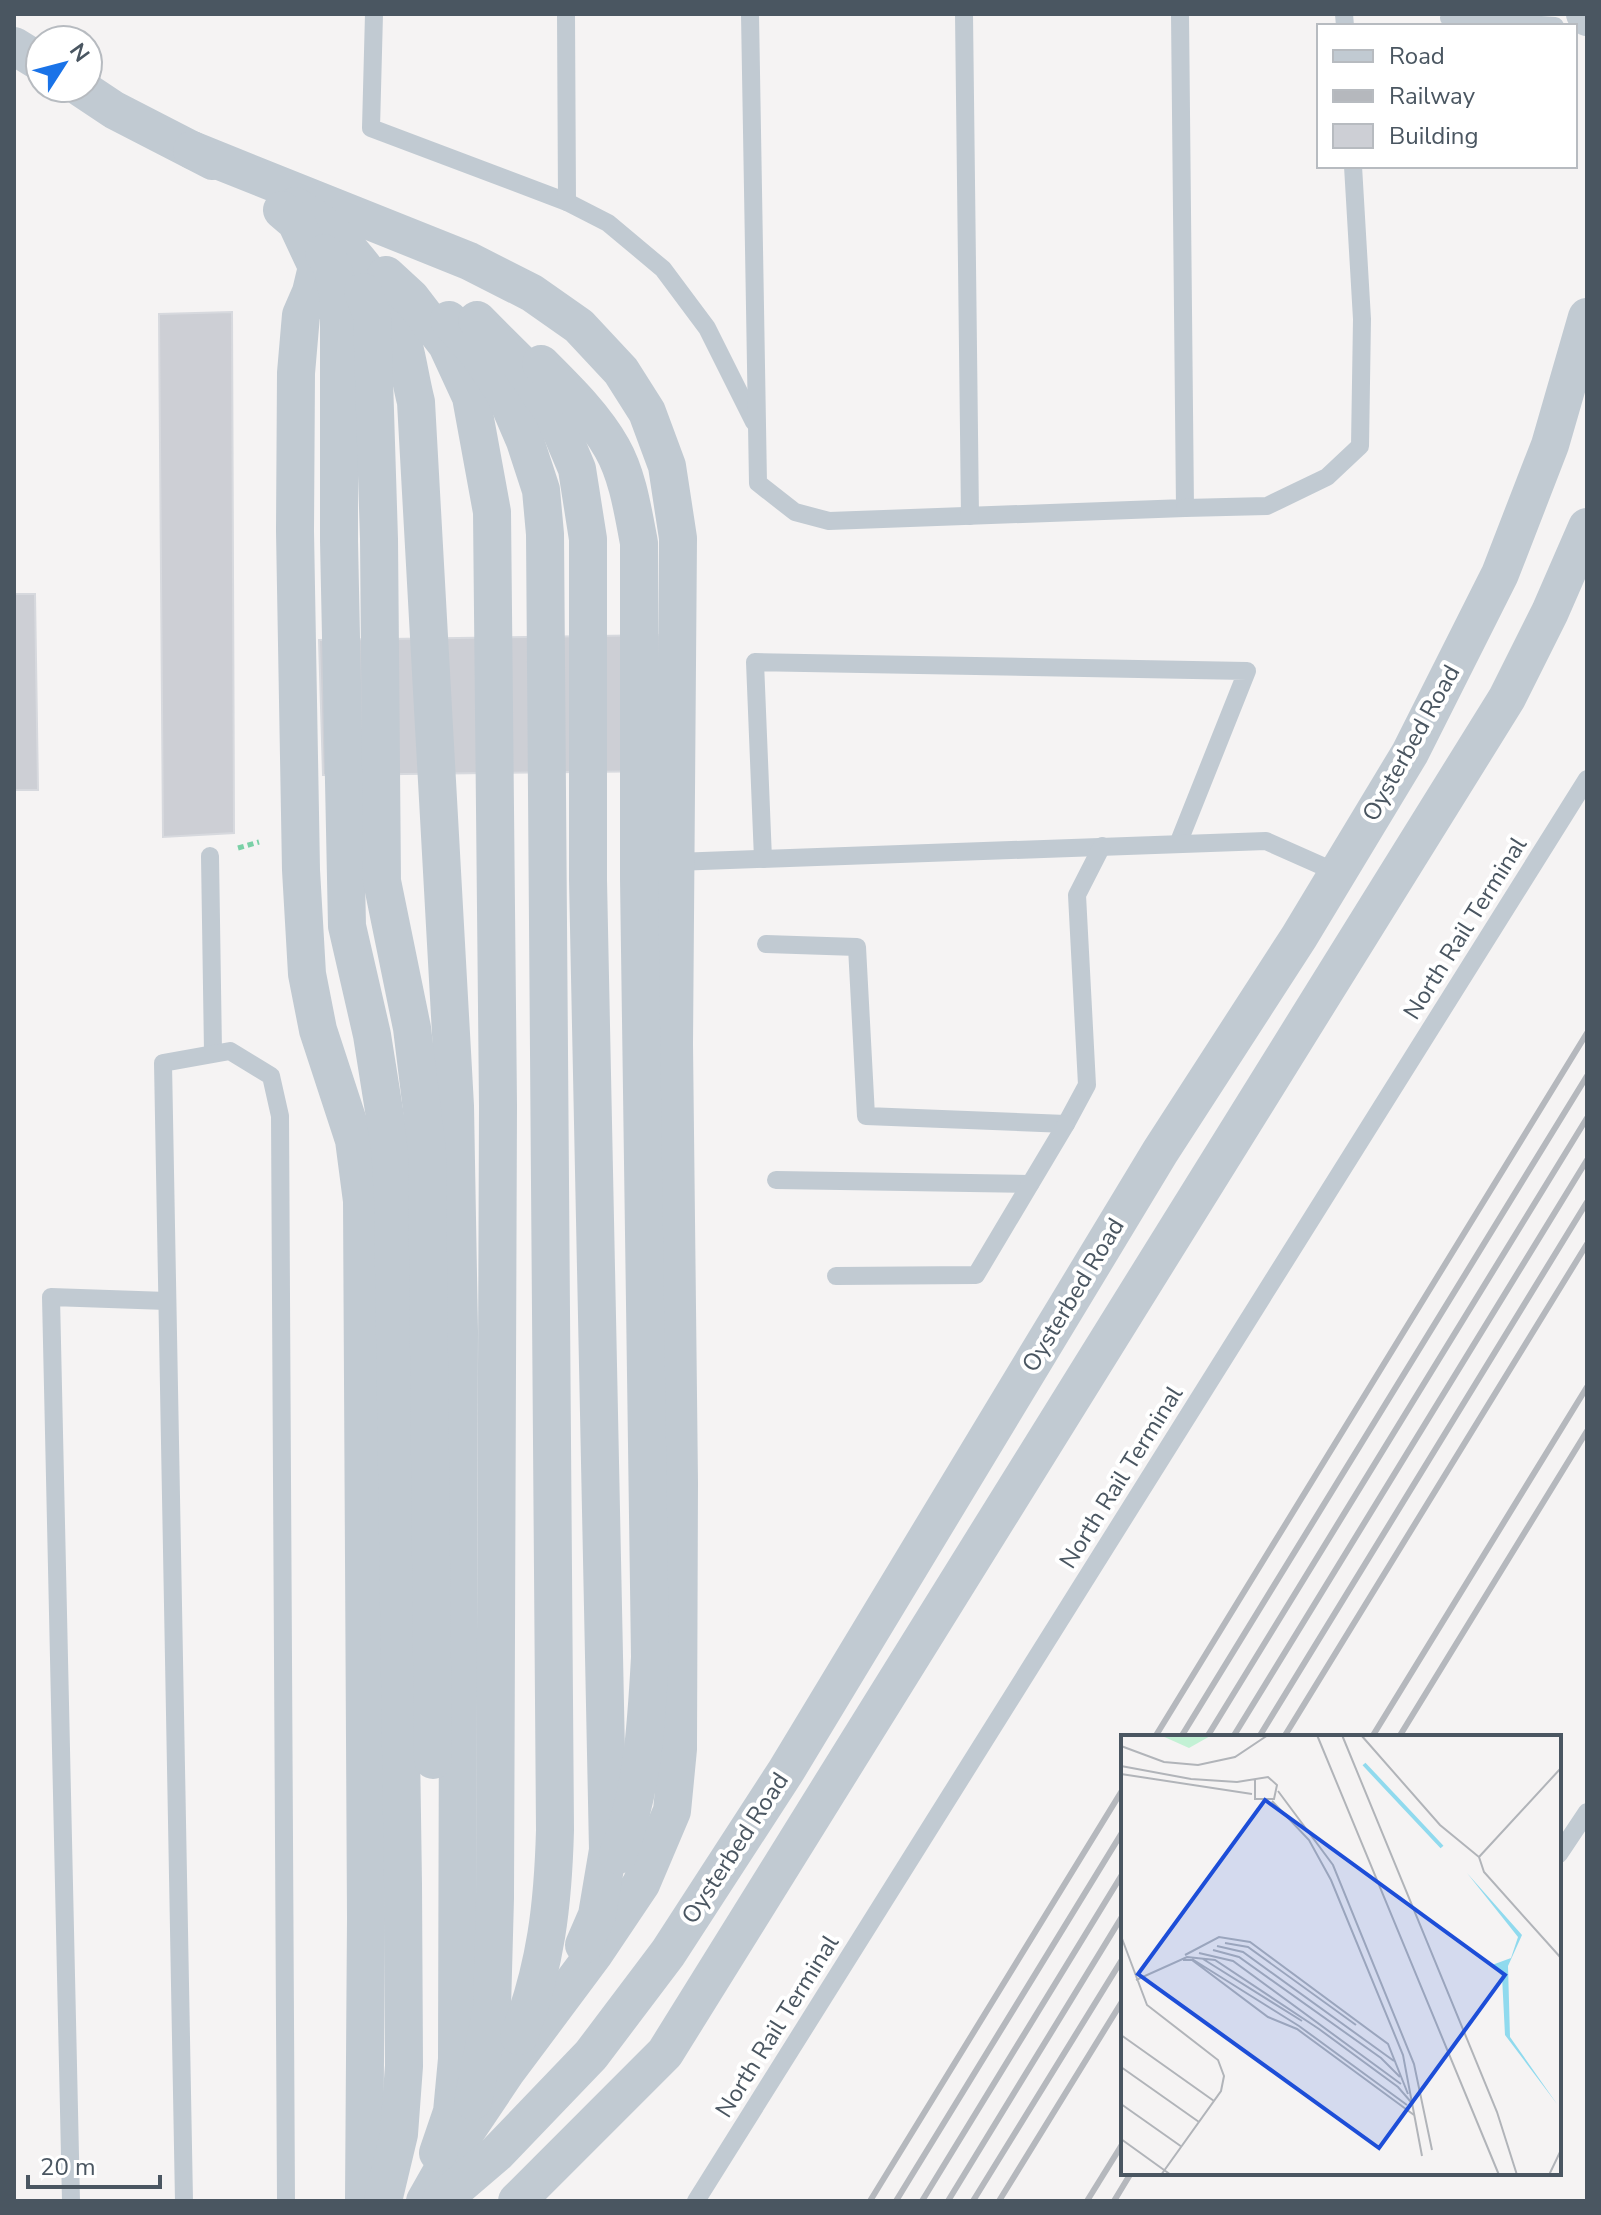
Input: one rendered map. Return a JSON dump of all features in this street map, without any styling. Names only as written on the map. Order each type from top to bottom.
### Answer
[{"type":"street","points":[[104,103],[256,184],[392,281],[411,298],[447,345],[471,397],[492,512],[498,1106],[495,1898],[492,2008],[477,2091],[455,2148]]},
{"type":"street","points":[[192,150],[481,267],[532,293],[579,326],[621,371],[647,412],[667,466],[678,538],[674,1060],[679,1483],[678,1749],[672,1811],[641,1884],[506,2072],[422,2201]]},
{"type":"street","points":[[256,184],[331,244],[356,276],[372,315],[379,539],[382,881],[412,1028],[427,1151],[434,2023],[428,2116],[410,2177],[397,2201]]},
{"type":"street","points":[[305,219],[509,336],[579,403],[613,449],[631,498],[639,543],[639,851],[650,1657],[646,1739],[633,1813],[597,1915],[560,1998]]},
{"type":"street","points":[[305,219],[317,267],[301,315],[296,373],[295,531],[301,870],[307,974],[318,1030],[354,1140],[362,1201],[366,1902],[364,2201]]},
{"type":"street","points":[[305,219],[333,268],[339,301],[339,541],[347,926],[372,1035],[390,1148],[393,1198],[404,2066],[399,2134],[383,2201]]},
{"type":"street","points":[[305,219],[371,277],[395,319],[416,402],[450,987],[459,1331],[457,2059],[452,2112],[422,2201]]},
{"type":"street","points":[[382,261],[436,306],[479,354],[504,392],[541,490],[545,534],[554,1883],[543,1961],[506,2072]]},
{"type":"street","name":"Oysterbed Road","points":[[441,2201],[497,2153],[591,2055],[668,1953],[786,1771],[1160,1152],[1338,873],[1410,753],[1500,574],[1550,445],[1587,317]]},
{"type":"street","points":[[475,318],[518,361],[553,412],[577,469],[588,539],[588,880],[608,1850],[597,1915]]},
{"type":"street","name":"Oysterbed Road","points":[[517,2201],[665,2053],[1507,698],[1550,612],[1587,527]]},
{"type":"lane","points":[[374,14],[371,128],[567,202],[608,223],[663,269],[707,328],[757,428]]},
{"type":"lane","points":[[566,14],[567,202]]},
{"type":"lane","points":[[750,14],[758,483],[795,512],[829,521],[1267,506],[1327,477],[1360,446],[1362,319],[1353,168]]},
{"type":"lane","points":[[964,14],[970,516]]},
{"type":"lane","points":[[1180,14],[1185,508]]},
{"type":"lane","points":[[1449,18],[1528,24]]},
{"type":"lane","points":[[763,859],[755,662],[1247,671],[1178,844]]},
{"type":"lane","name":"North Rail Terminal","points":[[696,2201],[1587,779]]},
{"type":"lane","points":[[675,862],[1266,841],[1338,873]]},
{"type":"lane","points":[[836,1276],[976,1275],[1087,1085],[1077,895],[1102,846]]},
{"type":"lane","points":[[210,856],[213,1052]]},
{"type":"lane","points":[[766,944],[857,947],[866,1116],[1066,1124]]},
{"type":"lane","points":[[184,2201],[163,1063],[230,1051],[271,1076],[280,1116],[286,2201]]},
{"type":"lane","points":[[776,1180],[1030,1184]]},
{"type":"lane","points":[[71,2201],[51,1297],[167,1301]]},
{"type":"lane","points":[[1561,1851],[1587,1812]]},
{"type":"building","points":[[232,312],[234,833],[163,837],[159,314]]},
{"type":"building","points":[[14,594],[35,594],[38,790],[14,790]]},
{"type":"building","points":[[663,635],[671,771],[323,775],[319,640]]},
{"type":"railway","points":[[1156,1735],[1587,1033]]},
{"type":"railway","points":[[1182,1735],[1587,1076]]},
{"type":"railway","points":[[1208,1735],[1587,1118]]},
{"type":"railway","points":[[1234,1735],[1587,1160]]},
{"type":"railway","points":[[1260,1735],[1587,1202]]},
{"type":"railway","points":[[1285,1735],[1587,1244]]},
{"type":"railway","points":[[1373,1735],[1587,1387]]},
{"type":"railway","points":[[1400,1735],[1587,1431]]},
{"type":"railway","points":[[870,2201],[1121,1792]]},
{"type":"railway","points":[[896,2201],[1121,1834]]},
{"type":"railway","points":[[922,2201],[1121,1876]]},
{"type":"railway","points":[[948,2201],[1121,1918]]},
{"type":"railway","points":[[973,2201],[1121,1961]]},
{"type":"railway","points":[[999,2201],[1121,2003]]},
{"type":"railway","points":[[1087,2201],[1121,2146]]},
{"type":"railway","points":[[1114,2201],[1130,2175]]}]
